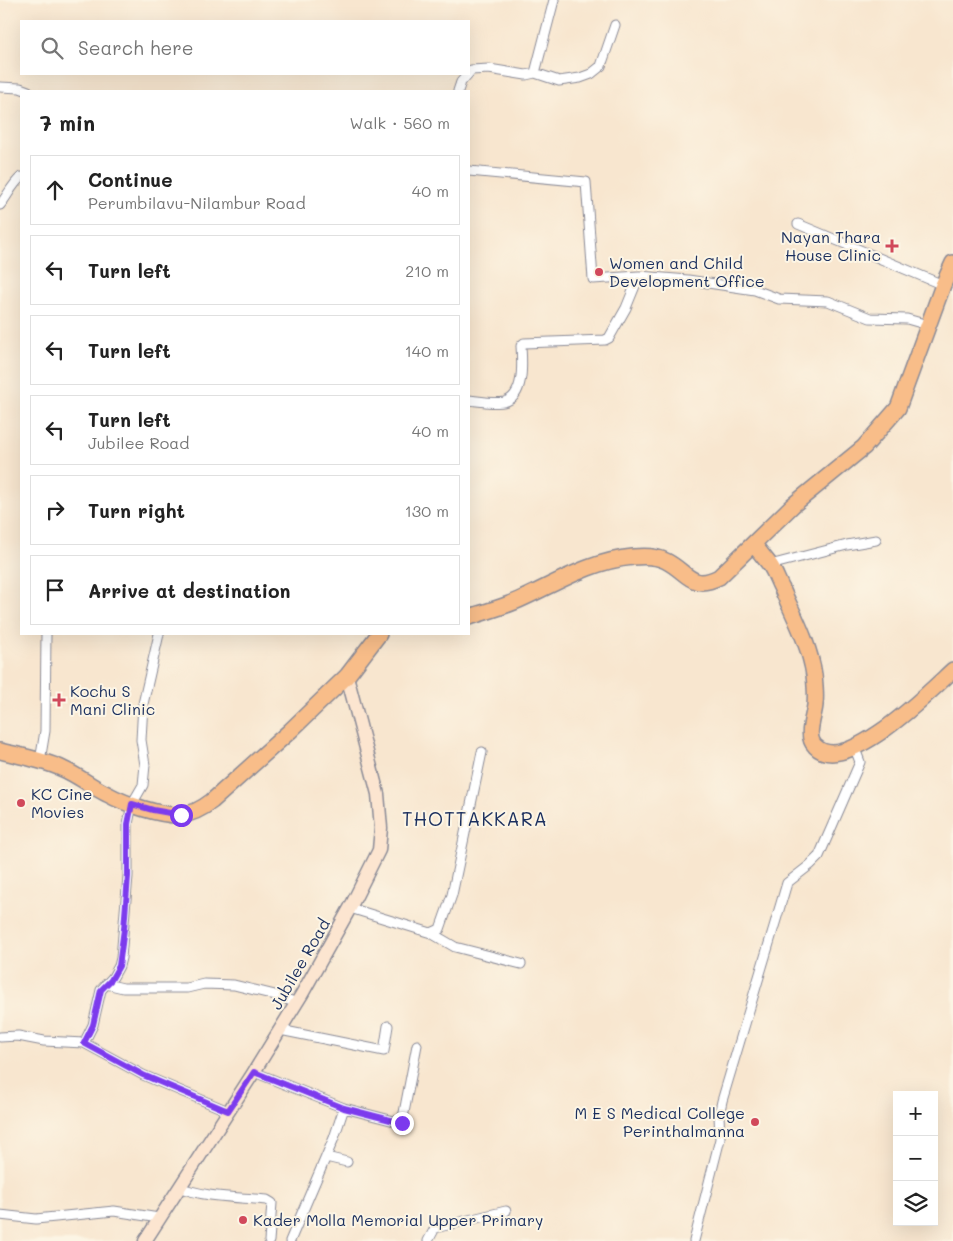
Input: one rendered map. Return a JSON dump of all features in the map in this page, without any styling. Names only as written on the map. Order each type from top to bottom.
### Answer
[{"type":"main road","points":[[470,617],[516,601],[557,580],[580,571],[611,561],[632,557],[643,556],[666,561],[692,581],[710,582],[719,577],[793,505],[864,447],[898,408],[943,285],[953,263]]},
{"type":"main road","points":[[754,544],[770,565],[789,605],[810,660],[815,688],[811,738],[814,745],[821,750],[829,752],[840,751],[880,734],[953,670]]},
{"type":"main road","points":[[0,751],[64,769],[107,794],[132,804],[181,815],[202,809],[290,731],[346,676],[378,635]]},
{"type":"main road","name":"Jubilee Road","points":[[145,1241],[297,1003],[350,908],[379,850],[381,828],[378,794],[346,676]]},
{"type":"street","points":[[535,72],[554,0]]},
{"type":"street","points":[[470,71],[489,69],[526,74],[535,72],[559,81],[580,78],[591,74],[601,66],[615,25]]},
{"type":"street","points":[[458,90],[466,75]]},
{"type":"street","points":[[0,87],[25,90]]},
{"type":"street","points":[[470,171],[586,182],[593,278],[639,276],[688,280],[755,290],[779,299],[828,301],[870,318],[908,320],[928,325]]},
{"type":"street","points":[[0,205],[10,188],[20,178]]},
{"type":"street","points":[[798,224],[943,285]]},
{"type":"street","points":[[470,400],[504,402],[512,397],[517,391],[520,378],[521,346],[524,343],[605,340],[609,338],[626,308],[639,276]]},
{"type":"street","points":[[770,565],[847,545],[876,540]]},
{"type":"street","points":[[40,761],[44,732],[46,635]]},
{"type":"street","points":[[84,1043],[93,1025],[101,990],[111,980],[119,966],[123,945],[128,876],[128,824],[132,804],[143,786],[145,765],[141,740],[143,704],[160,635]]},
{"type":"street","points":[[694,1241],[720,1139],[719,1115],[722,1101],[787,883],[819,856],[860,762],[854,746]]},
{"type":"street","points":[[431,933],[440,929],[452,895],[482,752]]},
{"type":"street","points":[[350,908],[431,933],[455,947],[521,964]]},
{"type":"street","points":[[106,984],[123,988],[187,988],[204,984],[234,985],[276,995],[297,1003]]},
{"type":"street","points":[[280,1030],[384,1051],[388,1026]]},
{"type":"street","points":[[0,1037],[18,1036],[44,1041],[84,1043],[143,1075],[228,1111]]},
{"type":"street","points":[[254,1072],[344,1108],[402,1123],[417,1045]]},
{"type":"street","points":[[290,1241],[326,1157],[344,1108]]},
{"type":"street","points":[[326,1157],[347,1162]]},
{"type":"street","points":[[179,1187],[191,1192],[267,1200],[272,1203],[269,1241]]},
{"type":"street","points":[[0,1215],[36,1219],[114,1211],[159,1218]]},
{"type":"street","points":[[428,1241],[435,1228],[506,1211]]},
{"type":"place","name":"Nayan Thara House Clinic","points":[[892,246]]},
{"type":"place","name":"Women and Child Development Office","points":[[599,272]]},
{"type":"place","name":"Kochu S Mani Clinic","points":[[59,700]]},
{"type":"place","name":"KC Cine Movies","points":[[21,803]]},
{"type":"place","name":"M E S Medical College Perinthalmanna","points":[[755,1122]]},
{"type":"place","name":"Kader Molla Memorial Upper Primary","points":[[243,1220]]},
{"type":"district","name":"THOTTAKKARA","points":[[475,819]]},
{"type":"route","points":[[181,815],[132,804],[128,824],[128,876],[123,945],[119,966],[111,980],[101,990],[93,1025],[84,1043],[130,1069],[228,1111],[254,1072],[344,1108],[402,1123]]}]
